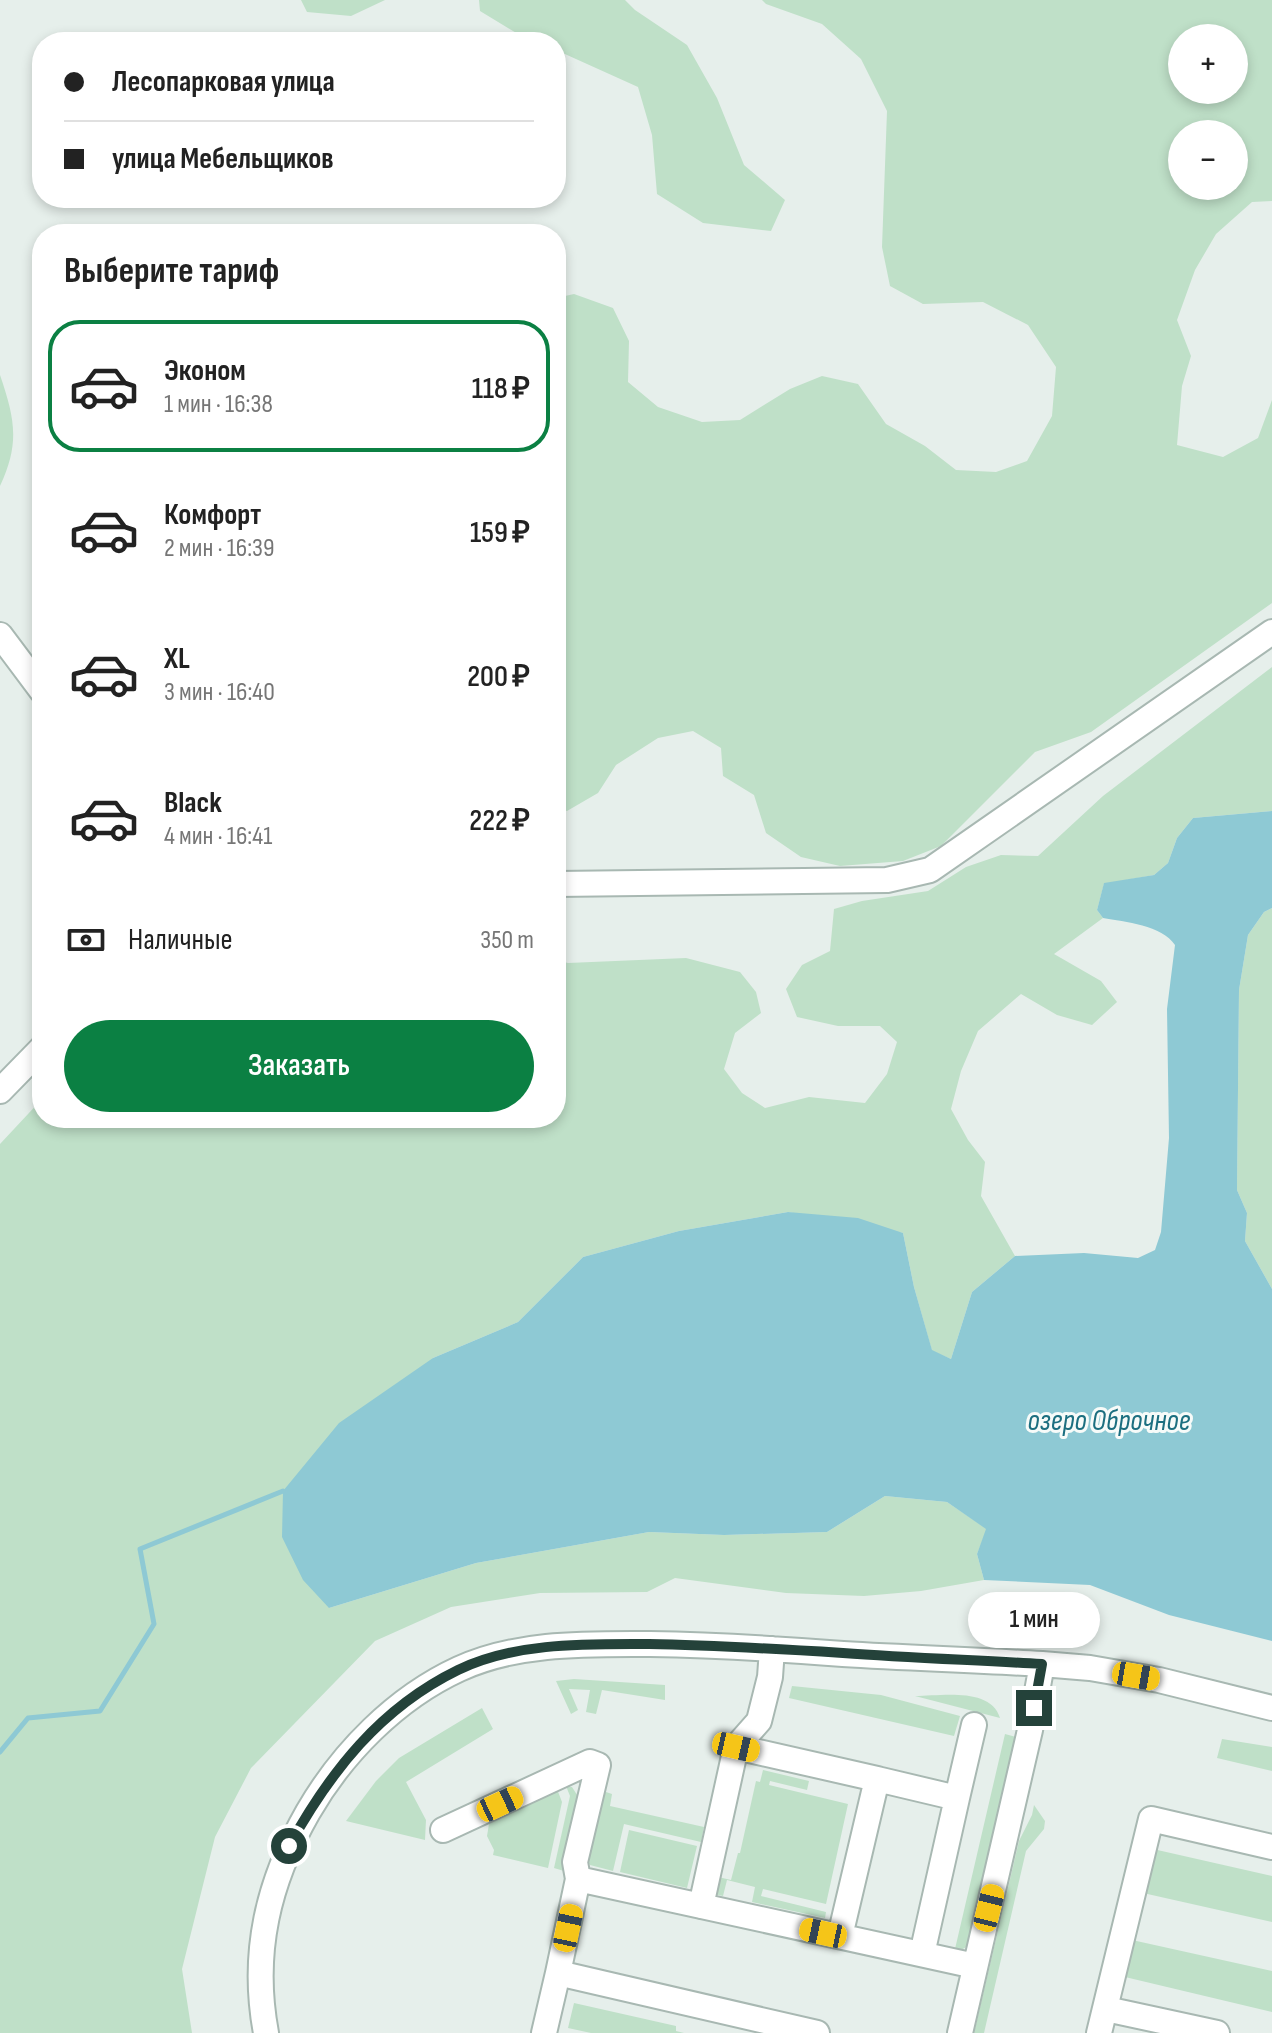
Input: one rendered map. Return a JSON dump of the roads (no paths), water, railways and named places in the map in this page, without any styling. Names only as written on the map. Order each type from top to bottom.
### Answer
[{"type":"street","points":[[566,884],[887,880],[930,870],[1272,632]]},
{"type":"street","points":[[0,635],[32,678]]},
{"type":"street","points":[[0,1091],[32,1058]]},
{"type":"street","points":[[266,2033],[260,1986],[263,1938],[278,1875],[289,1846],[317,1795],[353,1749],[385,1717],[459,1669],[501,1655],[587,1644],[772,1649],[1042,1664],[1090,1668],[1159,1680],[1272,1708]]},
{"type":"street","points":[[701,1906],[736,1747],[759,1721],[770,1677],[772,1649]]},
{"type":"street","points":[[960,2033],[1030,1730],[1042,1664]]},
{"type":"street","points":[[922,1954],[974,1725]]},
{"type":"street","points":[[736,1747],[957,1798]]},
{"type":"street","points":[[443,1830],[590,1762],[598,1765],[575,1862],[578,1879],[544,2033]]},
{"type":"street","points":[[840,1936],[877,1779]]},
{"type":"street","points":[[1099,2033],[1151,1819],[1272,1847]]},
{"type":"street","points":[[578,1879],[975,1966]]},
{"type":"street","points":[[558,1973],[817,2033]]},
{"type":"street","points":[[1106,2009],[1217,2033]]},
{"type":"water","name":"озеро Оброчное","points":[[1272,811],[1272,908],[1264,912],[1248,935],[1239,990],[1237,1190],[1247,1213],[1245,1241],[1272,1289],[1272,1641],[1169,1615],[1090,1585],[984,1580],[977,1554],[986,1529],[947,1502],[885,1496],[827,1532],[724,1535],[649,1532],[476,1563],[329,1608],[303,1580],[282,1537],[283,1491],[339,1423],[433,1358],[518,1322],[583,1257],[679,1231],[788,1212],[858,1218],[903,1233],[932,1350],[951,1359],[972,1292],[1015,1256],[1084,1253],[1138,1258],[1155,1250],[1161,1232],[1169,1138],[1167,1009],[1175,945],[1152,929],[1103,918],[1097,910],[1104,883],[1154,875],[1168,863],[1177,838],[1193,818]]},
{"type":"waterway","points":[[0,1752],[28,1718],[100,1711],[154,1624],[140,1549],[283,1491]]}]
